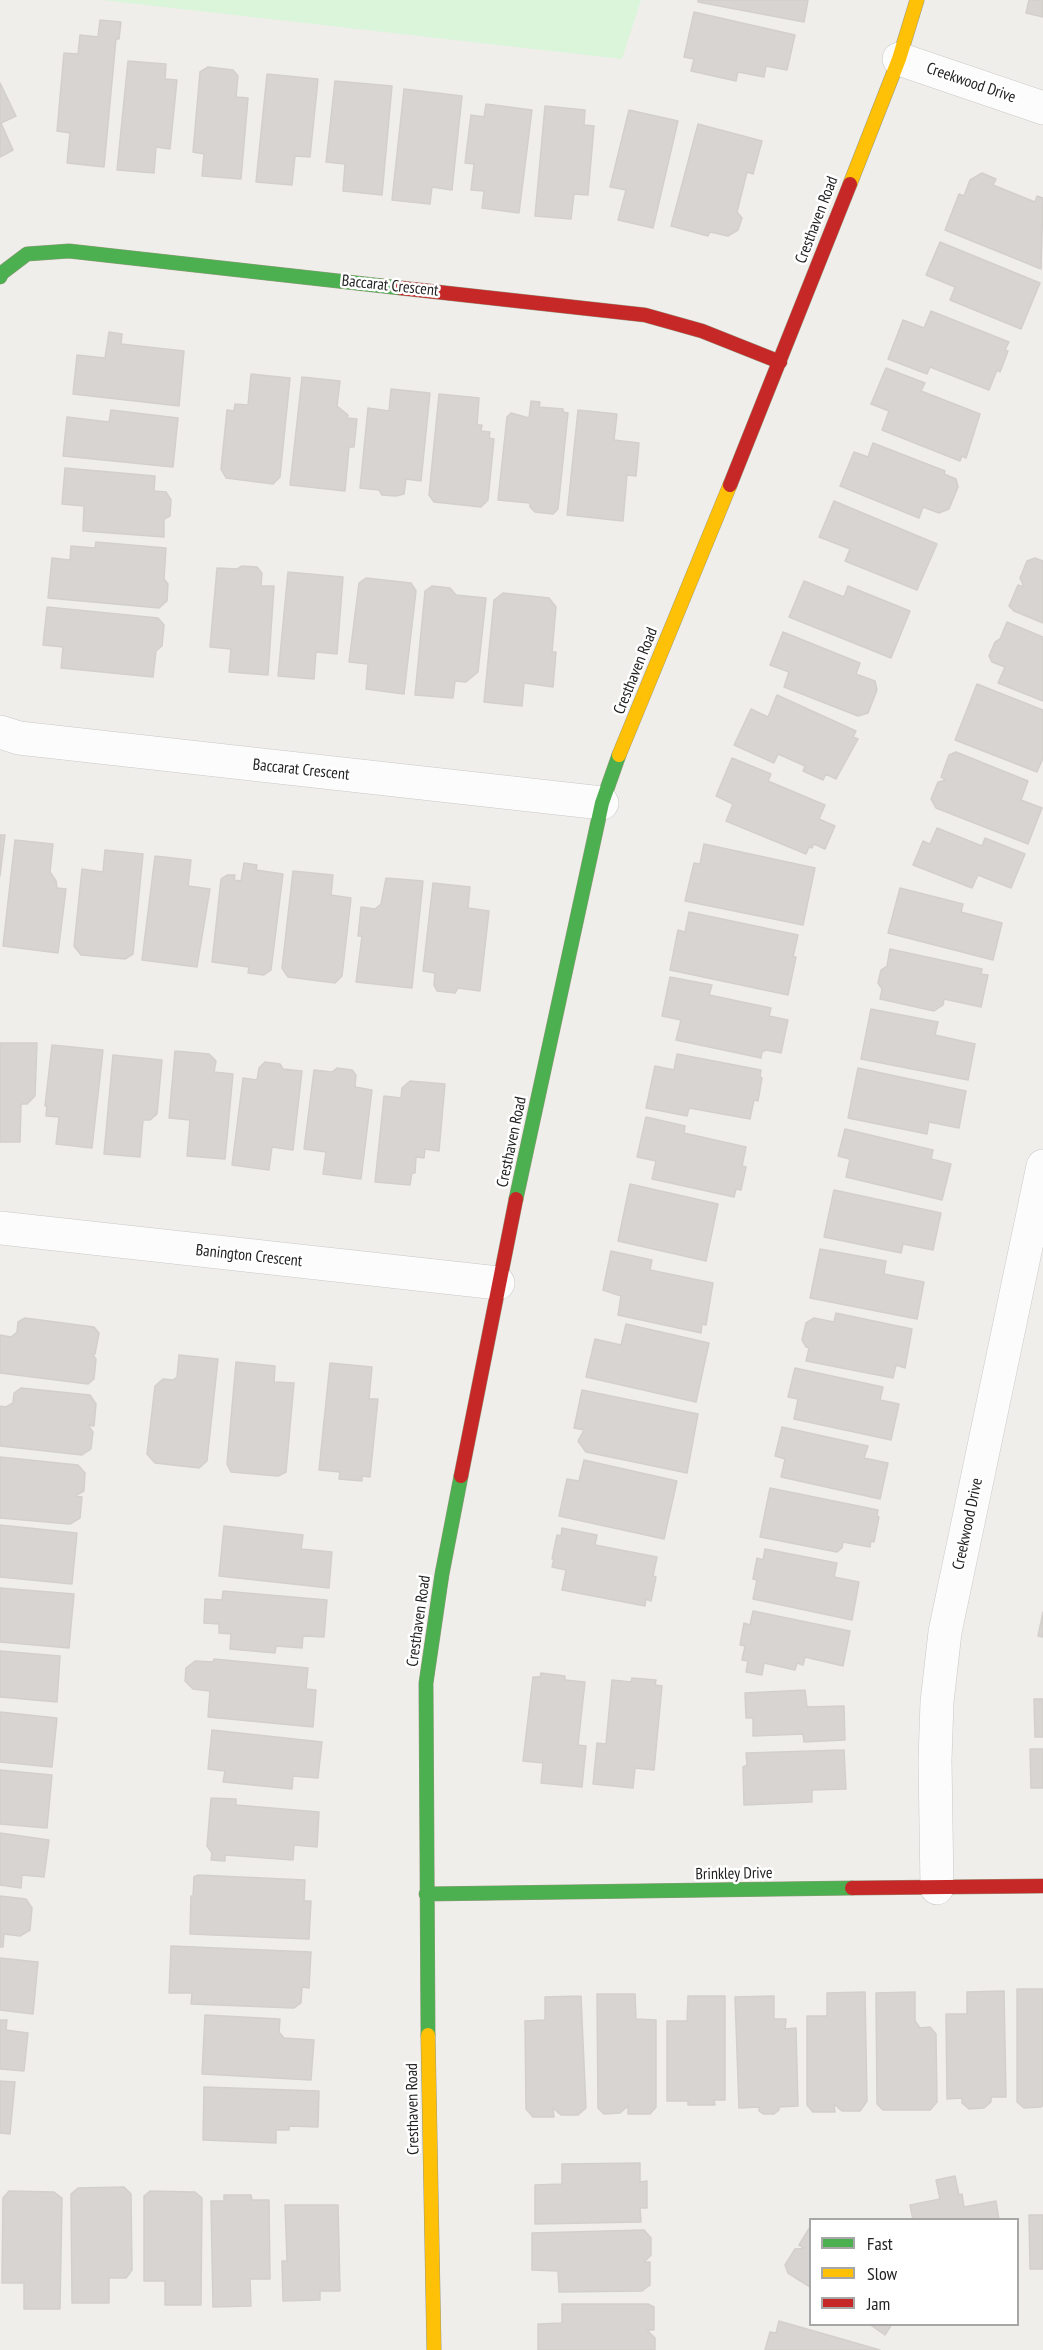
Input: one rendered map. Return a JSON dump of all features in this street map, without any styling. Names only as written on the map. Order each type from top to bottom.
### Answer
[{"type":"street","name":"Cresthaven Road","points":[[434,2350],[426,1894],[426,1683],[442,1574],[498,1283],[602,803],[617,759],[780,362],[898,59],[917,0]]},
{"type":"street","name":"Creekwood Drive","points":[[898,59],[1043,108]]},
{"type":"street","name":"Baccarat Crescent","points":[[0,277],[27,254],[81,252],[645,315],[702,331],[780,362]]},
{"type":"street","name":"Baccarat Crescent","points":[[0,732],[19,738],[602,803]]},
{"type":"street","name":"Creekwood Drive","points":[[937,1888],[935,1760],[937,1702],[945,1632],[1043,1166]]},
{"type":"street","name":"Banington Crescent","points":[[0,1228],[498,1283]]},
{"type":"street","name":"Brinkley Drive","points":[[426,1894],[1043,1886]]},
{"type":"green space","points":[[102,0],[641,0],[622,59]]},
{"type":"building","points":[[698,0],[808,0],[804,22],[698,2]]},
{"type":"building","points":[[1029,0],[1043,0],[1043,17],[1026,13]]},
{"type":"building","points":[[694,12],[795,35],[787,70],[766,66],[764,77],[738,72],[736,81],[691,71],[694,59],[684,57]]},
{"type":"building","points":[[100,20],[121,22],[119,39],[116,39],[104,167],[67,163],[70,133],[57,131],[64,53],[78,54],[80,35],[98,37]]},
{"type":"building","points":[[128,61],[166,64],[165,79],[177,80],[170,149],[156,147],[154,173],[117,170]]},
{"type":"building","points":[[208,67],[233,70],[238,76],[236,97],[248,98],[241,179],[202,176],[204,154],[193,152],[200,72]]},
{"type":"building","points":[[267,74],[318,79],[310,157],[295,156],[292,185],[256,182]]},
{"type":"building","points":[[335,81],[392,86],[382,195],[343,191],[345,164],[326,162]]},
{"type":"building","points":[[0,83],[16,116],[1,123],[13,150],[0,157]]},
{"type":"building","points":[[404,89],[462,96],[452,190],[432,187],[430,204],[392,200]]},
{"type":"building","points":[[486,104],[532,110],[519,213],[482,208],[484,191],[471,190],[474,164],[465,163],[471,115],[484,117]]},
{"type":"building","points":[[545,106],[585,110],[584,125],[594,126],[588,195],[574,194],[571,219],[535,216]]},
{"type":"building","points":[[629,110],[678,121],[653,228],[618,220],[626,190],[610,187]]},
{"type":"building","points":[[698,124],[762,141],[753,174],[747,172],[737,212],[742,218],[738,230],[728,236],[710,232],[708,236],[671,226]]},
{"type":"building","points":[[982,173],[996,179],[993,185],[1035,202],[1037,196],[1043,198],[1041,269],[945,230],[959,194],[964,196],[970,180]]},
{"type":"building","points":[[940,242],[1040,283],[1021,329],[950,300],[955,287],[926,275]]},
{"type":"building","points":[[931,311],[1009,342],[1000,372],[997,370],[989,390],[930,367],[927,374],[888,359],[903,320],[924,328]]},
{"type":"building","points":[[109,332],[122,334],[121,344],[184,351],[179,406],[73,394],[77,355],[105,358]]},
{"type":"building","points":[[886,368],[925,383],[921,391],[980,414],[966,458],[962,456],[960,461],[882,430],[889,411],[871,404]]},
{"type":"building","points":[[251,374],[290,378],[280,477],[273,484],[226,478],[221,469],[227,410],[234,411],[235,404],[248,405]]},
{"type":"building","points":[[302,377],[340,381],[337,406],[348,415],[347,418],[357,419],[354,447],[349,447],[345,491],[290,485]]},
{"type":"building","points":[[391,389],[430,393],[421,481],[406,479],[404,494],[396,496],[382,495],[379,490],[360,488],[368,408],[389,411]]},
{"type":"building","points":[[439,394],[479,398],[477,425],[482,425],[481,431],[490,432],[489,438],[494,439],[488,500],[481,507],[434,502],[429,495]]},
{"type":"building","points":[[531,401],[540,402],[539,407],[563,409],[563,412],[568,413],[558,509],[553,514],[535,512],[530,507],[530,503],[498,500],[507,417],[511,413],[529,418]]},
{"type":"building","points":[[111,410],[178,418],[173,467],[63,456],[67,417],[109,422]]},
{"type":"building","points":[[578,410],[617,414],[614,440],[639,443],[636,476],[627,475],[623,521],[567,515]]},
{"type":"building","points":[[873,443],[945,471],[944,474],[956,479],[958,487],[949,509],[939,513],[923,507],[919,518],[840,486],[854,452],[868,457]]},
{"type":"building","points":[[65,468],[155,476],[154,491],[166,492],[171,500],[170,516],[164,519],[164,537],[83,531],[84,506],[62,504]]},
{"type":"building","points":[[834,501],[937,544],[917,590],[845,561],[850,549],[819,537]]},
{"type":"building","points":[[96,542],[166,548],[164,579],[168,584],[167,601],[159,608],[48,598],[52,558],[70,560],[71,546],[95,548]]},
{"type":"building","points":[[1035,558],[1043,561],[1043,623],[1014,611],[1009,606],[1018,585],[1024,587],[1020,578],[1027,561]]},
{"type":"building","points":[[242,566],[257,567],[262,573],[261,586],[274,586],[268,675],[229,672],[231,649],[210,647],[217,568],[237,569]]},
{"type":"building","points":[[288,572],[343,577],[337,654],[316,652],[314,679],[278,676]]},
{"type":"building","points":[[366,578],[411,583],[416,591],[404,694],[366,689],[368,664],[349,662],[359,583]]},
{"type":"building","points":[[804,581],[844,597],[848,586],[910,611],[891,658],[789,617]]},
{"type":"building","points":[[432,586],[450,588],[456,595],[486,598],[478,672],[466,682],[455,681],[453,698],[415,695],[425,591]]},
{"type":"building","points":[[503,593],[549,598],[556,607],[552,652],[556,652],[553,687],[524,683],[522,706],[484,702],[494,600]]},
{"type":"building","points":[[47,607],[158,618],[164,625],[162,646],[156,651],[153,677],[61,668],[63,647],[43,645]]},
{"type":"building","points":[[1007,622],[1043,637],[1043,701],[998,683],[1005,667],[992,662],[989,656]]},
{"type":"building","points":[[783,632],[860,663],[856,674],[875,681],[877,690],[868,713],[858,716],[784,687],[789,672],[770,665]]},
{"type":"building","points":[[977,684],[1043,710],[1043,758],[1037,772],[955,740]]},
{"type":"building","points":[[777,695],[856,731],[853,737],[858,739],[836,779],[826,774],[823,780],[803,771],[805,766],[778,754],[774,763],[734,745],[751,709],[768,717]]},
{"type":"building","points":[[956,752],[1028,781],[1021,800],[1042,808],[1028,844],[936,808],[931,799],[938,782],[946,780],[941,777],[949,755]]},
{"type":"building","points":[[732,758],[771,774],[768,781],[825,805],[819,819],[835,826],[825,849],[814,844],[812,848],[809,847],[806,854],[726,821],[733,804],[716,796]]},
{"type":"building","points":[[937,828],[982,846],[985,838],[1025,854],[1011,888],[978,875],[972,888],[913,865],[923,841],[930,844]]},
{"type":"building","points":[[0,835],[5,835],[0,876]]},
{"type":"building","points":[[15,840],[53,844],[50,872],[56,881],[57,888],[66,889],[58,953],[3,946]]},
{"type":"building","points":[[704,844],[815,868],[803,925],[685,901],[694,863],[700,864]]},
{"type":"building","points":[[105,850],[143,854],[133,954],[125,959],[81,955],[74,946],[82,869],[103,872]]},
{"type":"building","points":[[155,856],[191,860],[188,886],[210,889],[197,967],[142,960]]},
{"type":"building","points":[[244,863],[257,865],[256,870],[283,874],[271,970],[264,975],[248,973],[249,967],[212,962],[221,879],[227,875],[235,875],[234,880],[241,881]]},
{"type":"building","points":[[293,871],[333,875],[331,895],[351,898],[342,976],[335,983],[288,977],[282,968]]},
{"type":"building","points":[[386,878],[423,881],[412,988],[356,982],[362,936],[358,936],[361,907],[375,909],[381,904]]},
{"type":"building","points":[[433,883],[470,887],[468,908],[489,911],[480,991],[458,988],[455,993],[437,991],[434,985],[435,973],[423,971]]},
{"type":"building","points":[[900,888],[963,904],[961,912],[1002,923],[993,960],[888,933]]},
{"type":"building","points":[[689,912],[798,935],[788,995],[670,970],[678,930],[685,932]]},
{"type":"building","points":[[890,949],[982,969],[981,974],[988,975],[981,1007],[944,999],[943,1005],[934,1011],[880,999],[882,989],[878,983],[881,970],[887,966]]},
{"type":"building","points":[[670,977],[712,985],[709,995],[771,1008],[769,1016],[788,1020],[781,1053],[766,1050],[762,1052],[761,1058],[676,1040],[681,1020],[662,1016]]},
{"type":"building","points":[[871,1009],[938,1022],[935,1035],[975,1044],[968,1080],[861,1059]]},
{"type":"building","points":[[0,1043],[37,1043],[35,1096],[27,1104],[21,1104],[20,1142],[0,1142]]},
{"type":"building","points":[[52,1045],[103,1050],[92,1148],[56,1144],[59,1117],[46,1116],[47,1106],[45,1106]]},
{"type":"building","points":[[175,1051],[209,1054],[216,1061],[214,1072],[233,1074],[225,1159],[187,1156],[190,1120],[169,1118]]},
{"type":"building","points":[[677,1054],[761,1070],[758,1101],[754,1100],[750,1119],[689,1108],[687,1116],[646,1108],[655,1066],[674,1070]]},
{"type":"building","points":[[113,1055],[162,1060],[157,1114],[150,1120],[143,1120],[140,1157],[104,1154]]},
{"type":"building","points":[[265,1062],[280,1064],[283,1069],[302,1071],[293,1150],[272,1147],[269,1170],[232,1165],[243,1078],[257,1080],[259,1068]]},
{"type":"building","points":[[337,1068],[352,1070],[356,1075],[355,1087],[372,1090],[361,1179],[323,1174],[326,1152],[304,1149],[314,1070],[332,1072]]},
{"type":"building","points":[[858,1068],[966,1091],[959,1128],[929,1122],[927,1134],[848,1118]]},
{"type":"building","points":[[410,1081],[445,1084],[439,1151],[425,1149],[424,1158],[416,1157],[415,1173],[412,1173],[410,1185],[375,1182],[384,1096],[401,1098],[402,1088]]},
{"type":"building","points":[[646,1117],[685,1126],[684,1133],[746,1147],[742,1166],[746,1167],[741,1190],[736,1189],[734,1197],[652,1179],[656,1161],[637,1157]]},
{"type":"building","points":[[845,1129],[933,1150],[931,1159],[951,1164],[942,1200],[846,1177],[850,1159],[838,1156]]},
{"type":"building","points":[[630,1184],[718,1204],[706,1261],[618,1241]]},
{"type":"building","points":[[834,1190],[941,1213],[933,1250],[903,1244],[901,1253],[824,1237]]},
{"type":"building","points":[[820,1249],[886,1261],[884,1274],[924,1282],[917,1319],[810,1298]]},
{"type":"building","points":[[611,1251],[652,1260],[650,1270],[713,1283],[706,1325],[702,1324],[701,1333],[618,1315],[621,1296],[603,1290]]},
{"type":"building","points":[[836,1313],[912,1329],[905,1368],[896,1365],[893,1378],[806,1361],[809,1348],[802,1340],[806,1323],[814,1318],[834,1322]]},
{"type":"building","points":[[25,1318],[94,1327],[99,1333],[95,1354],[92,1354],[96,1359],[94,1379],[88,1384],[0,1373],[0,1335],[11,1337],[17,1332],[18,1322]]},
{"type":"building","points":[[626,1324],[709,1343],[696,1402],[586,1377],[595,1339],[621,1345]]},
{"type":"building","points":[[179,1355],[218,1359],[207,1461],[199,1468],[155,1463],[147,1454],[155,1386],[163,1379],[173,1380],[177,1377]]},
{"type":"building","points":[[236,1362],[275,1366],[274,1382],[294,1383],[286,1472],[278,1476],[231,1472],[227,1464]]},
{"type":"building","points":[[330,1363],[372,1367],[369,1399],[378,1399],[370,1477],[362,1476],[362,1481],[339,1479],[340,1472],[319,1470]]},
{"type":"building","points":[[795,1368],[883,1387],[880,1400],[899,1404],[891,1440],[794,1419],[798,1399],[788,1397]]},
{"type":"building","points":[[21,1388],[90,1395],[96,1404],[94,1426],[88,1425],[93,1432],[91,1449],[82,1455],[0,1446],[0,1406],[6,1407],[13,1403],[14,1393]]},
{"type":"building","points":[[582,1390],[698,1414],[687,1473],[586,1452],[578,1441],[584,1430],[574,1428]]},
{"type":"building","points":[[782,1427],[868,1446],[864,1458],[888,1463],[880,1499],[781,1477],[785,1459],[775,1456]]},
{"type":"building","points":[[0,1457],[78,1465],[85,1473],[84,1491],[75,1496],[82,1497],[80,1518],[70,1524],[0,1518]]},
{"type":"building","points":[[584,1460],[677,1481],[664,1539],[559,1516],[567,1479],[579,1481]]},
{"type":"building","points":[[770,1488],[878,1510],[877,1516],[879,1517],[874,1542],[871,1541],[870,1547],[843,1542],[842,1548],[837,1552],[760,1537]]},
{"type":"building","points":[[0,1525],[77,1533],[72,1584],[0,1577]]},
{"type":"building","points":[[224,1526],[303,1535],[301,1549],[332,1552],[329,1588],[219,1576]]},
{"type":"building","points":[[562,1528],[597,1535],[595,1545],[657,1557],[651,1601],[646,1599],[645,1606],[562,1590],[566,1570],[552,1567],[554,1559],[552,1559],[557,1535],[561,1536]]},
{"type":"building","points":[[765,1549],[837,1563],[834,1577],[859,1582],[852,1620],[753,1599],[757,1580],[753,1579],[757,1558],[763,1560]]},
{"type":"building","points":[[0,1588],[74,1594],[69,1648],[0,1642]]},
{"type":"building","points":[[223,1591],[327,1600],[324,1637],[303,1636],[302,1648],[276,1646],[275,1653],[230,1649],[231,1634],[219,1633],[219,1624],[204,1623],[205,1599],[222,1600]]},
{"type":"building","points":[[753,1611],[850,1631],[843,1666],[805,1657],[803,1665],[797,1663],[795,1670],[764,1663],[762,1675],[746,1672],[748,1661],[742,1660],[745,1646],[740,1645],[744,1623],[750,1625]]},
{"type":"building","points":[[1043,1612],[1043,1637],[1038,1636]]},
{"type":"building","points":[[0,1651],[60,1656],[57,1702],[0,1697]]},
{"type":"building","points":[[214,1659],[308,1668],[306,1689],[316,1690],[313,1727],[208,1717],[210,1691],[193,1689],[185,1681],[186,1668],[195,1661],[213,1662]]},
{"type":"building","points":[[541,1673],[565,1676],[565,1680],[585,1682],[578,1745],[586,1746],[582,1787],[541,1783],[543,1763],[523,1761],[533,1677],[540,1677]]},
{"type":"building","points":[[632,1678],[656,1680],[655,1685],[662,1686],[654,1770],[635,1768],[633,1788],[593,1784],[597,1743],[606,1744],[612,1680],[631,1682]]},
{"type":"building","points":[[805,1690],[807,1707],[844,1706],[845,1740],[804,1742],[803,1734],[753,1736],[753,1718],[746,1718],[745,1693]]},
{"type":"building","points":[[1034,1699],[1043,1699],[1043,1737],[1035,1737]]},
{"type":"building","points":[[0,1712],[57,1718],[52,1767],[0,1762]]},
{"type":"building","points":[[212,1730],[322,1742],[318,1778],[293,1776],[292,1789],[223,1782],[225,1771],[208,1769]]},
{"type":"building","points":[[1030,1749],[1043,1749],[1043,1788],[1031,1788]]},
{"type":"building","points":[[844,1750],[846,1789],[812,1790],[812,1802],[744,1805],[743,1767],[747,1765],[746,1753]]},
{"type":"building","points":[[0,1770],[52,1775],[47,1828],[0,1824]]},
{"type":"building","points":[[211,1798],[236,1799],[236,1805],[319,1812],[317,1847],[294,1845],[293,1860],[225,1855],[225,1861],[211,1860],[212,1853],[207,1846]]},
{"type":"building","points":[[0,1833],[49,1840],[44,1877],[22,1875],[21,1888],[0,1885]]},
{"type":"building","points":[[198,1875],[305,1880],[304,1901],[311,1901],[309,1939],[190,1934],[191,1896],[193,1896],[194,1877]]},
{"type":"building","points":[[0,1896],[26,1899],[32,1908],[30,1930],[20,1936],[4,1934],[3,1947],[0,1947]]},
{"type":"building","points":[[171,1946],[311,1952],[309,1988],[302,1987],[301,2003],[294,2008],[191,2004],[192,1993],[169,1993]]},
{"type":"building","points":[[0,1958],[38,1962],[33,2014],[0,2010]]},
{"type":"building","points":[[1017,1989],[1043,1989],[1043,2105],[1041,2107],[1024,2108],[1017,2102]]},
{"type":"building","points":[[1004,1991],[1006,2097],[991,2097],[991,2102],[984,2108],[969,2109],[962,2103],[962,2098],[947,2099],[946,2014],[967,2014],[967,1992]]},
{"type":"building","points":[[865,1992],[867,2101],[860,2111],[842,2111],[834,2104],[835,2112],[813,2112],[807,2105],[807,2016],[827,2016],[827,1993]]},
{"type":"building","points":[[915,1992],[915,2021],[920,2028],[930,2027],[936,2034],[937,2102],[930,2110],[883,2110],[877,2104],[876,1993]]},
{"type":"building","points":[[597,1994],[635,1994],[636,2019],[656,2020],[656,2107],[650,2114],[628,2114],[628,2106],[620,2113],[604,2114],[598,2108]]},
{"type":"building","points":[[581,1996],[586,2108],[578,2115],[561,2115],[553,2108],[554,2117],[533,2117],[526,2109],[525,2021],[545,2020],[545,1997]]},
{"type":"building","points":[[688,1996],[725,1996],[725,2100],[714,2100],[715,2105],[688,2105],[688,2101],[667,2101],[667,2021],[687,2021]]},
{"type":"building","points":[[774,1996],[774,2019],[786,2019],[785,2029],[796,2028],[798,2106],[779,2107],[774,2114],[764,2114],[759,2111],[759,2107],[739,2108],[735,1997]]},
{"type":"building","points":[[205,2015],[280,2019],[279,2032],[284,2038],[314,2040],[311,2080],[202,2074]]},
{"type":"building","points":[[0,2020],[7,2020],[6,2030],[28,2033],[24,2071],[0,2069]]},
{"type":"building","points":[[0,2081],[15,2082],[10,2134],[0,2133]]},
{"type":"building","points":[[204,2087],[319,2091],[318,2127],[289,2126],[289,2130],[276,2130],[276,2143],[203,2140]]},
{"type":"building","points":[[640,2163],[640,2182],[647,2181],[647,2208],[640,2208],[641,2222],[535,2224],[535,2185],[562,2184],[562,2164]]},
{"type":"building","points":[[955,2176],[964,2207],[996,2201],[999,2218],[913,2218],[910,2205],[940,2199],[936,2180]]},
{"type":"building","points":[[124,2187],[131,2194],[132,2270],[126,2278],[109,2278],[109,2303],[72,2303],[71,2194],[78,2188]]},
{"type":"building","points":[[9,2191],[54,2192],[62,2198],[60,2309],[24,2309],[24,2283],[2,2283],[3,2198]]},
{"type":"building","points":[[150,2191],[195,2192],[202,2198],[201,2305],[165,2305],[165,2281],[144,2281],[144,2196]]},
{"type":"building","points":[[224,2195],[251,2195],[252,2200],[269,2200],[270,2279],[250,2279],[251,2306],[213,2307],[211,2201],[224,2201]]},
{"type":"building","points":[[285,2205],[338,2205],[340,2291],[320,2291],[320,2300],[283,2301],[282,2261],[287,2261]]},
{"type":"building","points":[[1029,2215],[1043,2215],[1043,2269],[1030,2269]]},
{"type":"building","points":[[809,2229],[809,2286],[788,2273],[785,2265],[795,2249],[804,2248],[799,2245]]},
{"type":"building","points":[[644,2230],[651,2238],[651,2255],[644,2262],[650,2262],[650,2285],[642,2291],[559,2292],[558,2271],[532,2270],[532,2233]]},
{"type":"building","points":[[562,2304],[648,2304],[654,2307],[654,2330],[647,2330],[655,2338],[655,2350],[538,2350],[538,2324],[562,2323]]},
{"type":"building","points":[[779,2321],[880,2350],[765,2350],[770,2332],[776,2333]]},
{"type":"building","points":[[872,2326],[891,2326],[885,2335]]},
{"type":"traffic: fast","points":[[0,277],[27,254],[69,251],[401,288]]},
{"type":"traffic: fast","points":[[516,1199],[602,803],[619,755]]},
{"type":"traffic: fast","points":[[428,2035],[426,1683],[442,1574],[461,1476]]},
{"type":"traffic: fast","points":[[426,1894],[852,1888]]},
{"type":"traffic: slow","points":[[850,184],[899,59],[917,0]]},
{"type":"traffic: slow","points":[[619,755],[730,485]]},
{"type":"traffic: slow","points":[[428,2035],[434,2350]]},
{"type":"traffic: jam","points":[[730,485],[850,184]]},
{"type":"traffic: jam","points":[[401,288],[645,315],[702,331],[780,362]]},
{"type":"traffic: jam","points":[[461,1476],[516,1199]]},
{"type":"traffic: jam","points":[[852,1888],[1043,1886]]}]
